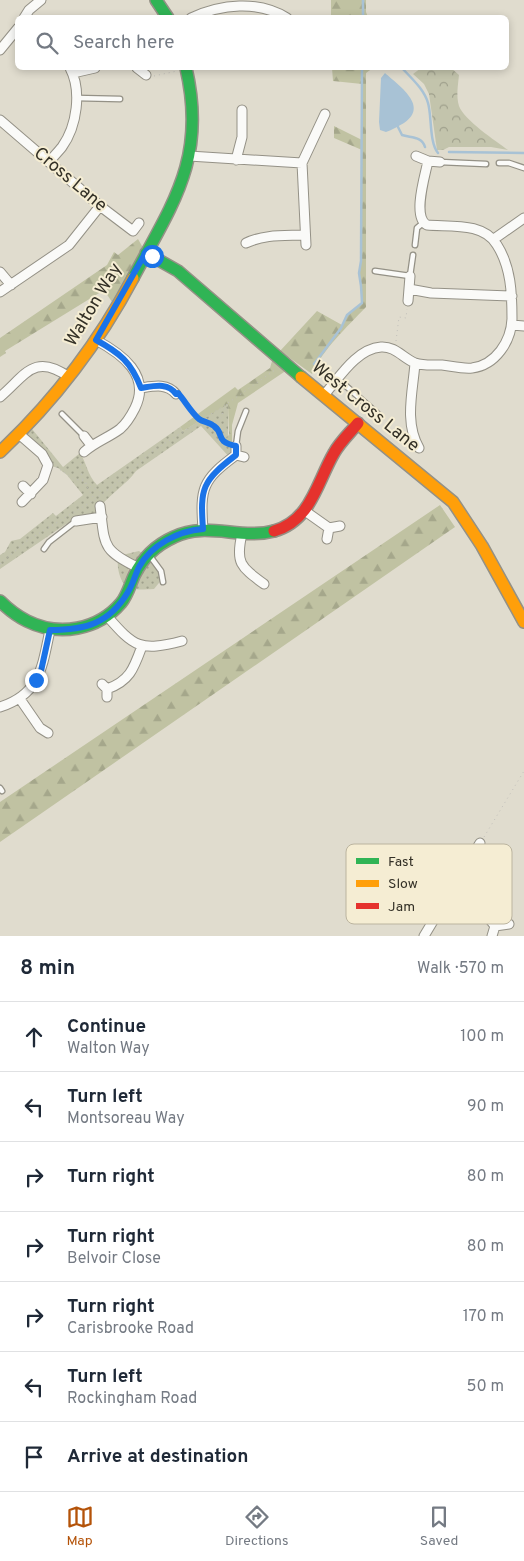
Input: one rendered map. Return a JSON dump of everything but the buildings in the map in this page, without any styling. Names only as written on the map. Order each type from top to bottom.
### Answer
[{"type":"street","points":[[26,15],[33,6],[42,0]]},
{"type":"street","points":[[156,0],[166,15]]},
{"type":"street","points":[[196,15],[213,4],[250,5],[278,11],[283,15]]},
{"type":"street","points":[[0,50],[15,32]]},
{"type":"street","points":[[48,162],[62,147],[70,132],[74,118],[76,98],[71,70]]},
{"type":"street","points":[[134,70],[146,75]]},
{"type":"street","name":"Walton Way","points":[[0,452],[19,434],[69,377],[96,340],[178,192],[186,172],[193,131],[194,114],[186,70]]},
{"type":"street","points":[[236,160],[242,137],[242,110]]},
{"type":"street","points":[[306,245],[302,163],[324,127],[325,114]]},
{"type":"street","name":"Cross Lane","points":[[0,120],[100,206],[133,231],[139,223]]},
{"type":"street","points":[[231,122],[242,122]]},
{"type":"street","points":[[189,156],[302,163]]},
{"type":"street","points":[[416,156],[428,161],[440,162]]},
{"type":"street","points":[[324,395],[356,358],[363,353],[381,347],[394,350],[415,363],[472,368],[490,361],[503,349],[512,325],[512,296],[507,270],[499,247],[494,239],[482,231],[423,223],[419,214],[428,161]]},
{"type":"street","points":[[0,292],[69,245],[100,206]]},
{"type":"street","points":[[494,239],[524,218]]},
{"type":"street","points":[[250,238],[305,235]]},
{"type":"street","name":"West Cross Lane","points":[[146,252],[178,272],[453,502],[482,546],[524,622]]},
{"type":"street","points":[[0,272],[11,285]]},
{"type":"street","points":[[408,300],[410,276]]},
{"type":"street","points":[[409,289],[431,293],[512,296]]},
{"type":"street","points":[[512,325],[524,326]]},
{"type":"street","points":[[84,436],[88,448],[120,429],[130,419],[137,404],[141,388],[135,371],[110,348],[96,340]]},
{"type":"street","points":[[415,363],[410,441],[420,448]]},
{"type":"street","points":[[0,397],[24,374],[35,368],[52,366],[69,377]]},
{"type":"street","points":[[141,388],[168,386],[176,394]]},
{"type":"street","points":[[0,601],[16,617],[35,626],[50,630],[72,630],[90,625],[107,616],[120,604],[138,568],[149,555],[170,538],[191,530],[203,529],[252,536],[275,531],[286,526],[305,511],[315,497],[334,453],[358,423]]},
{"type":"street","points":[[19,434],[42,454],[48,464],[43,480],[22,502]]},
{"type":"street","points":[[203,529],[203,494],[207,483],[214,473],[238,453]]},
{"type":"street","points":[[23,486],[31,494]]},
{"type":"street","points":[[97,503],[102,517],[107,547],[114,554],[138,568]]},
{"type":"street","points":[[305,511],[329,528],[340,526]]},
{"type":"street","points":[[76,521],[102,517]]},
{"type":"street","points":[[327,539],[329,528]]},
{"type":"street","points":[[242,534],[238,557],[245,570],[264,584]]},
{"type":"street","points":[[248,585],[254,577]]},
{"type":"street","points":[[107,616],[125,636],[142,646],[160,646],[184,641]]},
{"type":"street","points":[[0,707],[20,699],[32,688],[41,671],[50,630]]},
{"type":"street","points":[[105,690],[116,686],[127,678],[142,646]]},
{"type":"street","points":[[20,699],[41,732]]},
{"type":"street","points":[[424,936],[431,924]]},
{"type":"street","points":[[492,936],[495,926],[510,924]]},
{"type":"lane","points":[[76,98],[120,99]]},
{"type":"lane","points":[[440,162],[486,164]]},
{"type":"lane","points":[[499,163],[524,168]]},
{"type":"lane","points":[[415,245],[418,228],[423,223]]},
{"type":"lane","points":[[375,271],[410,276],[413,255]]},
{"type":"lane","points":[[338,379],[378,414]]},
{"type":"lane","points":[[238,453],[238,432],[246,411]]},
{"type":"lane","points":[[62,414],[84,436]]},
{"type":"lane","points":[[44,549],[49,542],[76,521]]},
{"type":"lane","points":[[149,555],[162,571],[163,582]]},
{"type":"path","points":[[146,75],[149,72],[155,77],[179,70]]},
{"type":"path","points":[[394,350],[399,317],[406,318],[408,300]]},
{"type":"path","points":[[0,564],[28,540],[97,503],[105,492],[154,451],[279,367],[287,365]]},
{"type":"path","points":[[176,394],[178,393],[200,420],[213,425],[218,430]]},
{"type":"path","points":[[228,403],[218,423],[218,430],[220,439],[238,453]]},
{"type":"path","points":[[88,448],[80,462],[81,473],[97,503]]},
{"type":"path","points":[[48,464],[58,468],[74,479],[84,481],[96,489],[105,492]]},
{"type":"path","points":[[480,843],[524,771]]},
{"type":"green space","points":[[331,0],[366,0],[367,15],[331,15]]},
{"type":"green space","points":[[332,70],[370,70],[366,73],[366,307],[329,347],[312,374],[280,351],[317,311],[342,325],[347,315],[362,303],[359,273],[361,261],[362,150],[334,138],[334,126],[362,140],[362,84],[333,81]]},
{"type":"green space","points":[[418,70],[453,70],[459,75],[458,98],[462,112],[481,130],[508,150],[491,147],[449,147],[437,150],[429,94],[424,84],[413,74]]},
{"type":"green space","points":[[138,239],[146,253],[116,308],[104,290],[5,351],[6,353],[0,357],[0,338],[107,265],[114,252],[118,255]]},
{"type":"green space","points":[[274,354],[290,368],[238,403],[232,425],[232,446],[225,443],[229,434],[228,404],[183,431],[180,427],[235,387],[238,390],[270,368]]},
{"type":"green space","points":[[228,403],[228,445],[236,446],[231,459],[201,426],[136,471],[101,506],[102,517],[66,524],[0,569],[0,555],[5,552],[11,541],[20,539],[53,513],[56,516],[83,495],[67,475],[58,468],[48,465],[19,434],[28,424],[63,467],[80,453],[91,477],[97,485],[180,427],[183,431]]},
{"type":"green space","points":[[440,505],[455,527],[0,842],[0,802]]},
{"type":"green space","points":[[139,551],[155,562],[163,578],[154,589],[140,590],[130,588],[122,582],[118,568],[118,556]]},
{"type":"water","points":[[385,73],[409,96],[414,110],[404,123],[386,132],[380,130],[379,122],[381,78]]},
{"type":"waterway","points":[[363,0],[363,15]]},
{"type":"waterway","points":[[314,364],[341,328],[347,315],[362,303],[359,273],[361,261],[362,70]]},
{"type":"waterway","points":[[404,70],[424,93],[429,108],[433,142],[438,153]]},
{"type":"waterway","points":[[398,127],[402,135],[419,139],[424,143],[425,147]]},
{"type":"waterway","points":[[449,152],[524,153]]},
{"type":"traffic: fast","points":[[156,0],[166,15]]},
{"type":"traffic: fast","points":[[133,278],[173,202],[189,154],[192,128],[191,100],[186,70]]},
{"type":"traffic: fast","points":[[146,253],[178,271],[301,377]]},
{"type":"traffic: fast","points":[[0,601],[9,610],[39,626],[65,629],[90,625],[112,612],[121,603],[145,558],[161,544],[174,537],[186,533],[211,530],[249,533],[274,531]]},
{"type":"traffic: slow","points":[[0,452],[39,413],[74,371],[105,326],[133,278]]},
{"type":"traffic: slow","points":[[301,377],[453,502],[482,546],[524,622]]},
{"type":"traffic: jam","points":[[274,531],[287,526],[305,510],[336,449],[358,423]]},
{"type":"route","points":[[36,680],[41,671],[50,630],[72,630],[102,620],[120,604],[135,579],[138,568],[158,547],[181,533],[203,529],[203,494],[207,483],[214,473],[236,455],[236,446],[224,443],[220,439],[218,430],[208,422],[200,420],[178,393],[176,394],[168,386],[141,388],[135,371],[110,348],[96,340],[116,308],[146,252],[152,256]]}]
